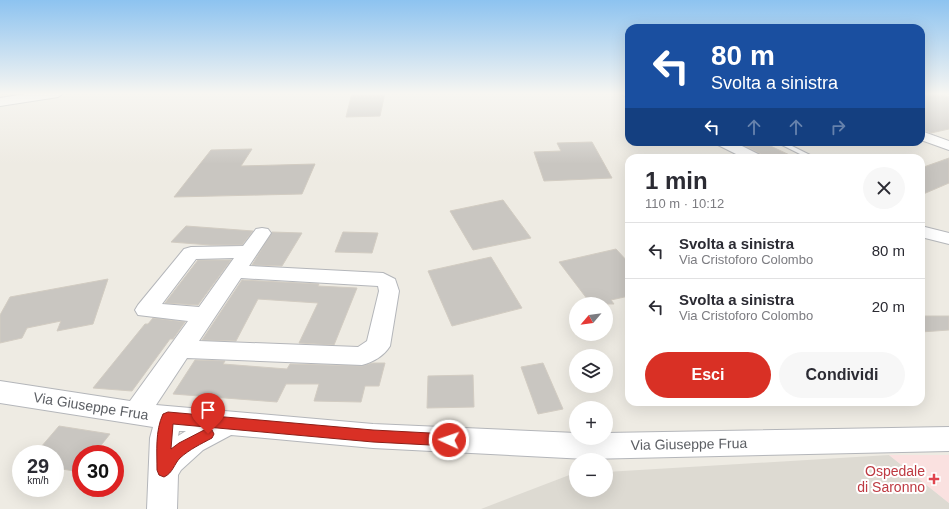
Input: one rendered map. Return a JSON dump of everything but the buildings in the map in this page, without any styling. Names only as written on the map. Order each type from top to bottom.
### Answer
[{"type":"street","points":[[925,137],[949,146]]},
{"type":"street","points":[[935,141],[949,137]]},
{"type":"street","points":[[731,146],[747,154]]},
{"type":"street","points":[[925,232],[949,239]]},
{"type":"street","points":[[136,413],[262,233]]},
{"type":"street","points":[[205,315],[146,310],[191,253],[248,252]]},
{"type":"street","points":[[180,349],[362,356],[378,346],[388,291],[388,284],[383,280],[235,271]]},
{"type":"street","name":"Via Giuseppe Frua","points":[[0,392],[168,418],[373,436],[586,446],[949,439]]},
{"type":"street","points":[[162,509],[164,438],[168,418]]},
{"type":"street","points":[[164,470],[174,455],[183,447],[229,423]]},
{"type":"lane","points":[[788,146],[805,154]]},
{"type":"shaded area","points":[[889,455],[949,503],[949,509],[481,509],[569,475],[569,497],[613,497],[613,472]]},
{"type":"shaded area","name":"Ospedale di Saronno","points":[[889,455],[949,455],[949,503]]},
{"type":"place","name":"Ospedale di Saronno","points":[[934,479]]},
{"type":"route","points":[[208,434],[183,447],[174,455],[164,470],[164,438],[168,418],[373,436],[449,440]]}]
